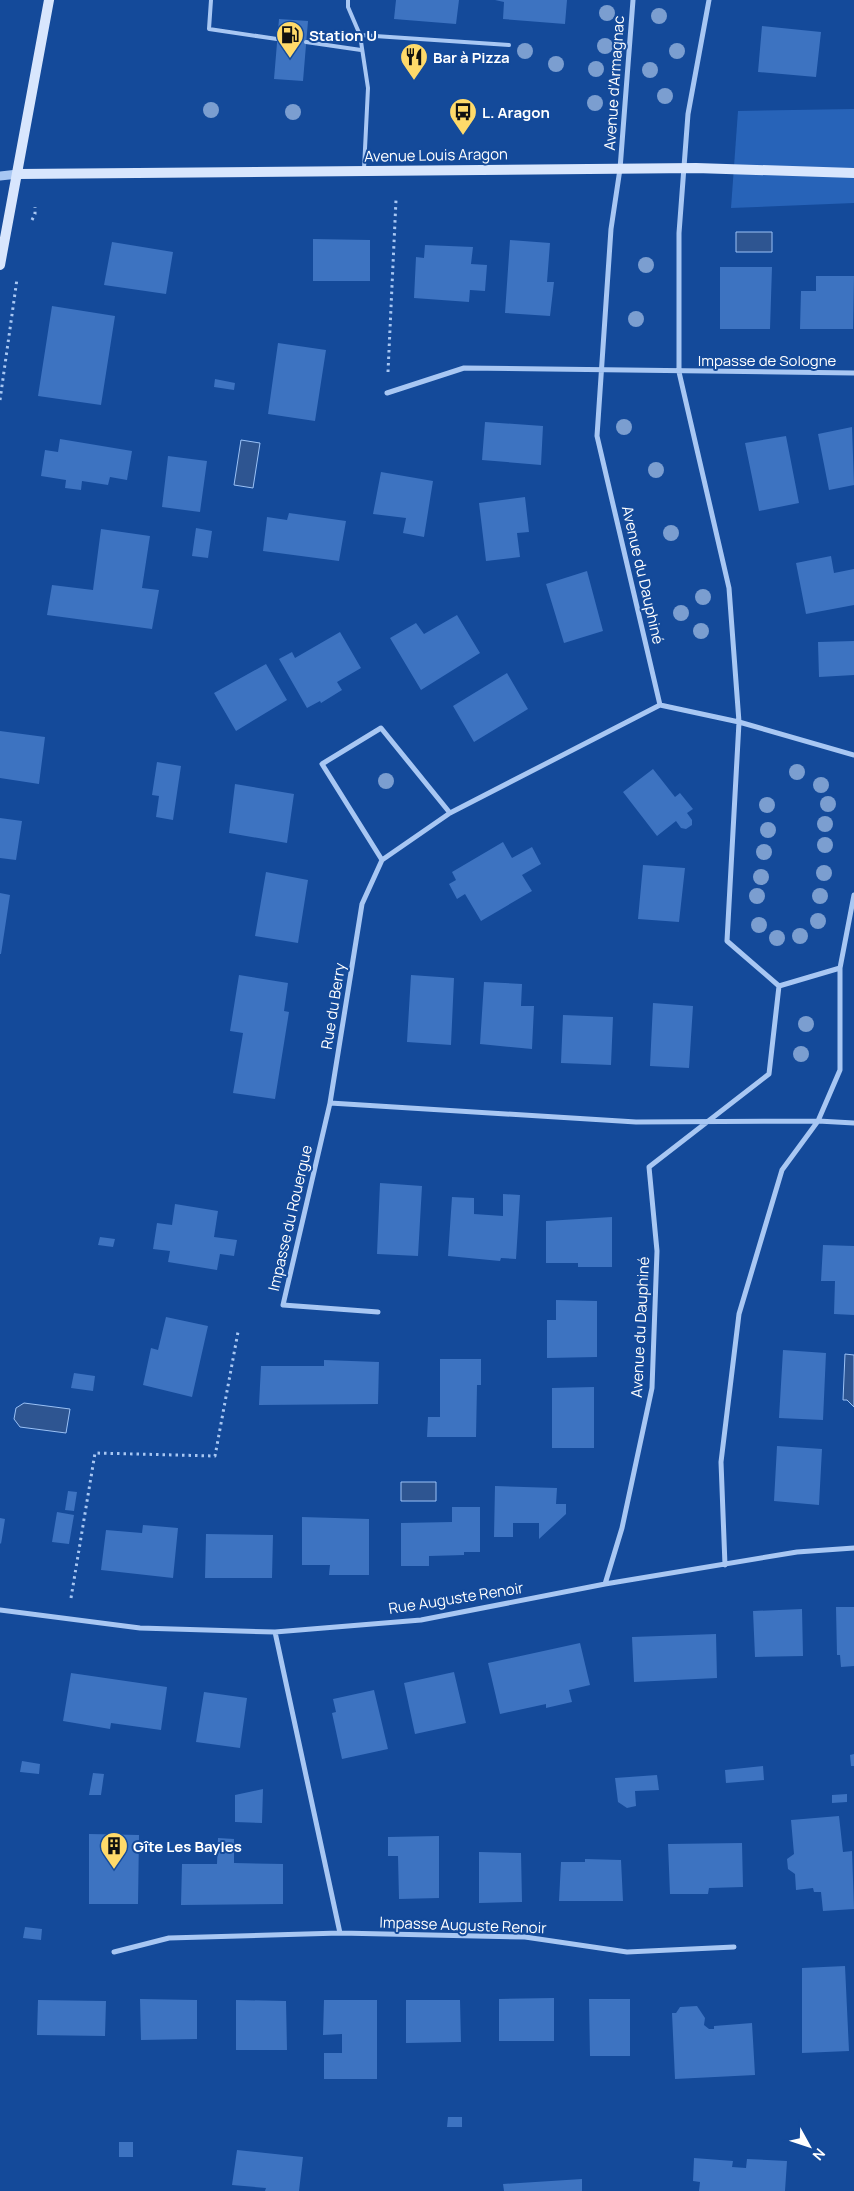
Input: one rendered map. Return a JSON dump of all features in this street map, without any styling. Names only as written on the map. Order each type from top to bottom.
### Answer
[{"type":"main road","points":[[0,265],[49,0]]},
{"type":"main road","name":"Avenue Louis Aragon","points":[[18,174],[684,168],[760,168],[854,173]]},
{"type":"street","name":"Avenue d'Armagnac","points":[[620,169],[634,0]]},
{"type":"street","points":[[709,0],[688,114],[679,233],[679,372],[729,588],[739,722],[727,941],[779,986],[840,968]]},
{"type":"street","name":"Avenue du Dauphiné","points":[[620,169],[611,229],[597,436],[660,705]]},
{"type":"street","points":[[0,176],[18,174]]},
{"type":"street","points":[[387,393],[464,368],[679,372]]},
{"type":"street","name":"Impasse de Sologne","points":[[679,372],[854,373]]},
{"type":"street","points":[[450,813],[381,728],[322,764],[382,860],[450,813],[660,705],[739,722],[854,755]]},
{"type":"street","name":"Rue du Berry","points":[[330,1103],[362,904],[382,860]]},
{"type":"street","points":[[725,1565],[721,1462],[739,1314],[782,1170],[818,1121],[840,1070],[840,968],[854,895]]},
{"type":"street","name":"Avenue du Dauphiné","points":[[605,1584],[622,1528],[652,1388],[657,1251],[649,1167],[769,1074],[779,986]]},
{"type":"street","points":[[330,1103],[636,1122],[818,1121],[854,1123]]},
{"type":"street","name":"Impasse du Rouergue","points":[[330,1103],[283,1305],[378,1312]]},
{"type":"street","name":"Rue Auguste Renoir","points":[[0,1610],[140,1628],[275,1632],[421,1620],[605,1584],[797,1552],[854,1548]]},
{"type":"street","points":[[275,1632],[340,1933]]},
{"type":"street","name":"Impasse Auguste Renoir","points":[[114,1952],[169,1938],[340,1933],[525,1937],[627,1952],[734,1947]]},
{"type":"lane","points":[[210,0],[210,29],[277,39]]},
{"type":"lane","points":[[348,0],[348,6],[360,35],[368,88],[364,171]]},
{"type":"lane","points":[[360,35],[509,45]]},
{"type":"lane","points":[[306,42],[361,50]]},
{"type":"path","points":[[31,222],[35,214],[33,173]]},
{"type":"path","points":[[387,393],[396,200]]},
{"type":"path","points":[[0,400],[17,275]]},
{"type":"path","points":[[71,1598],[95,1453],[215,1456],[238,1332]]},
{"type":"shaded area","points":[[854,109],[854,203],[731,208],[738,111]]},
{"type":"shaded area","points":[[736,232],[772,232],[772,252],[736,252]]},
{"type":"shaded area","points":[[241,440],[260,443],[253,488],[234,485]]},
{"type":"shaded area","points":[[845,1354],[854,1355],[854,1407],[847,1400],[843,1400]]},
{"type":"shaded area","points":[[24,1403],[70,1409],[66,1433],[20,1427],[14,1419],[16,1408]]},
{"type":"shaded area","points":[[401,1482],[436,1482],[436,1501],[401,1501]]},
{"type":"building","points":[[396,0],[459,0],[456,24],[394,19]]},
{"type":"building","points":[[495,0],[567,0],[565,24],[503,19],[504,2]]},
{"type":"building","points":[[279,19],[308,21],[303,81],[274,79]]},
{"type":"building","points":[[762,26],[821,32],[816,77],[758,72]]},
{"type":"building","points":[[313,239],[370,240],[370,281],[313,281]]},
{"type":"building","points":[[510,240],[550,243],[547,282],[554,282],[550,316],[505,313]]},
{"type":"building","points":[[112,242],[173,252],[166,294],[104,285]]},
{"type":"building","points":[[425,245],[473,247],[471,264],[487,265],[485,291],[470,290],[469,302],[414,298],[416,257],[424,258]]},
{"type":"building","points":[[720,267],[772,267],[770,329],[720,329]]},
{"type":"building","points":[[816,276],[854,276],[853,329],[800,329],[801,291],[816,291]]},
{"type":"building","points":[[52,306],[115,316],[101,405],[38,396]]},
{"type":"building","points":[[278,343],[326,350],[315,421],[268,414]]},
{"type":"building","points":[[215,379],[235,383],[234,390],[214,387]]},
{"type":"building","points":[[485,422],[543,426],[541,465],[482,460]]},
{"type":"building","points":[[852,427],[854,485],[829,490],[818,434]]},
{"type":"building","points":[[786,436],[799,503],[759,511],[745,443]]},
{"type":"building","points":[[60,439],[132,451],[127,480],[110,477],[108,485],[82,481],[81,490],[65,488],[66,480],[41,476],[45,450],[58,452]]},
{"type":"building","points":[[168,456],[207,461],[200,512],[162,507]]},
{"type":"building","points":[[381,472],[433,481],[424,537],[403,533],[406,518],[373,514]]},
{"type":"building","points":[[525,497],[529,532],[517,533],[520,557],[486,561],[479,503]]},
{"type":"building","points":[[289,513],[346,521],[339,561],[263,551],[267,517],[287,520]]},
{"type":"building","points":[[196,528],[212,531],[208,558],[192,556]]},
{"type":"building","points":[[101,529],[150,536],[142,588],[159,590],[152,629],[47,615],[52,585],[93,590]]},
{"type":"building","points":[[831,556],[834,573],[854,569],[854,605],[806,614],[796,563]]},
{"type":"building","points":[[587,571],[603,631],[564,643],[546,584]]},
{"type":"building","points":[[457,615],[480,653],[421,690],[390,638],[416,623],[424,634]]},
{"type":"building","points":[[340,632],[361,668],[337,682],[342,690],[321,703],[320,701],[307,708],[279,659],[292,652],[295,658]]},
{"type":"building","points":[[854,641],[854,675],[819,677],[818,642]]},
{"type":"building","points":[[266,664],[287,700],[236,731],[214,693]]},
{"type":"building","points":[[507,673],[528,709],[474,742],[453,706]]},
{"type":"building","points":[[0,731],[45,737],[39,784],[0,778]]},
{"type":"building","points":[[157,762],[181,766],[173,820],[156,817],[159,796],[152,795]]},
{"type":"building","points":[[653,769],[675,797],[680,793],[693,809],[687,813],[692,820],[692,825],[686,829],[681,828],[676,821],[657,836],[623,792]]},
{"type":"building","points":[[235,784],[294,794],[287,843],[229,833]]},
{"type":"building","points":[[0,818],[22,821],[16,860],[0,858]]},
{"type":"building","points":[[503,842],[512,858],[532,847],[541,864],[522,875],[532,891],[481,921],[465,894],[457,899],[449,884],[456,880],[452,872]]},
{"type":"building","points":[[643,865],[685,868],[679,922],[638,919]]},
{"type":"building","points":[[266,872],[308,880],[298,943],[255,936]]},
{"type":"building","points":[[0,893],[10,895],[1,954],[0,954]]},
{"type":"building","points":[[239,975],[288,983],[284,1011],[289,1012],[275,1099],[233,1093],[243,1033],[230,1031]]},
{"type":"building","points":[[411,975],[454,978],[451,1045],[407,1042]]},
{"type":"building","points":[[484,982],[522,984],[521,1006],[534,1006],[532,1049],[480,1044]]},
{"type":"building","points":[[653,1003],[693,1006],[689,1068],[650,1066]]},
{"type":"building","points":[[563,1015],[613,1017],[611,1065],[561,1063]]},
{"type":"building","points":[[380,1183],[422,1186],[418,1256],[377,1254]]},
{"type":"building","points":[[503,1194],[520,1195],[516,1259],[501,1258],[500,1261],[448,1256],[452,1197],[474,1198],[474,1214],[503,1216]]},
{"type":"building","points":[[175,1204],[218,1211],[214,1237],[237,1240],[234,1256],[220,1254],[217,1270],[168,1262],[170,1251],[153,1249],[157,1223],[172,1225]]},
{"type":"building","points":[[612,1217],[612,1267],[578,1267],[578,1263],[546,1263],[546,1221]]},
{"type":"building","points":[[100,1237],[115,1239],[113,1247],[98,1245]]},
{"type":"building","points":[[823,1245],[854,1246],[854,1315],[834,1314],[835,1281],[821,1281]]},
{"type":"building","points":[[556,1300],[597,1301],[597,1357],[547,1358],[547,1320],[556,1320]]},
{"type":"building","points":[[166,1317],[208,1326],[192,1397],[143,1385],[151,1348],[158,1350]]},
{"type":"building","points":[[783,1350],[826,1353],[823,1420],[779,1418]]},
{"type":"building","points":[[440,1359],[481,1359],[481,1385],[477,1385],[476,1437],[427,1437],[428,1417],[440,1417]]},
{"type":"building","points":[[324,1360],[379,1362],[378,1404],[259,1405],[261,1366],[324,1366]]},
{"type":"building","points":[[74,1373],[95,1376],[93,1391],[71,1388]]},
{"type":"building","points":[[594,1387],[594,1448],[552,1448],[552,1388]]},
{"type":"building","points":[[777,1446],[822,1449],[819,1505],[774,1501]]},
{"type":"building","points":[[495,1486],[557,1488],[556,1504],[566,1504],[566,1514],[539,1539],[539,1523],[513,1523],[513,1537],[494,1537]]},
{"type":"building","points":[[68,1491],[77,1492],[74,1511],[65,1510]]},
{"type":"building","points":[[452,1507],[480,1507],[480,1552],[464,1552],[464,1555],[429,1556],[429,1566],[401,1566],[401,1523],[452,1522]]},
{"type":"building","points":[[57,1512],[74,1515],[69,1544],[52,1542]]},
{"type":"building","points":[[302,1517],[369,1519],[369,1575],[329,1575],[330,1565],[302,1565]]},
{"type":"building","points":[[0,1518],[5,1519],[1,1544],[0,1543]]},
{"type":"building","points":[[143,1525],[178,1528],[173,1578],[101,1570],[106,1530],[142,1533]]},
{"type":"building","points":[[206,1534],[273,1535],[272,1578],[205,1578]]},
{"type":"building","points":[[836,1607],[854,1607],[854,1666],[841,1667],[840,1655],[837,1655]]},
{"type":"building","points":[[802,1609],[803,1656],[755,1657],[753,1611]]},
{"type":"building","points":[[716,1634],[717,1678],[634,1682],[632,1637]]},
{"type":"building","points":[[580,1643],[590,1685],[569,1690],[572,1702],[546,1708],[546,1704],[500,1714],[488,1663]]},
{"type":"building","points":[[454,1672],[466,1723],[415,1734],[404,1683]]},
{"type":"building","points":[[71,1673],[167,1687],[161,1730],[111,1723],[110,1729],[63,1721]]},
{"type":"building","points":[[374,1690],[388,1749],[342,1759],[332,1713],[336,1712],[333,1699]]},
{"type":"building","points":[[204,1692],[247,1698],[240,1748],[196,1742]]},
{"type":"building","points":[[854,1754],[854,1766],[851,1766],[850,1755]]},
{"type":"building","points":[[22,1761],[40,1764],[39,1774],[20,1772]]},
{"type":"building","points":[[763,1766],[764,1780],[726,1783],[725,1770]]},
{"type":"building","points":[[93,1773],[104,1774],[101,1795],[89,1795]]},
{"type":"building","points":[[657,1775],[659,1790],[635,1791],[636,1806],[627,1808],[618,1802],[615,1778]]},
{"type":"building","points":[[263,1789],[262,1823],[235,1822],[235,1795]]},
{"type":"building","points":[[847,1794],[847,1802],[832,1803],[832,1795]]},
{"type":"building","points":[[839,1816],[843,1852],[852,1851],[854,1909],[823,1911],[821,1892],[814,1892],[813,1888],[796,1890],[795,1874],[788,1869],[787,1859],[794,1854],[791,1820]]},
{"type":"building","name":"Gîte Les Bayles","points":[[89,1834],[139,1835],[138,1904],[89,1904]]},
{"type":"building","points":[[439,1836],[439,1898],[399,1899],[398,1856],[388,1856],[388,1837]]},
{"type":"building","points":[[218,1838],[234,1839],[234,1863],[283,1864],[283,1904],[181,1905],[182,1864],[217,1864]]},
{"type":"building","points":[[742,1843],[743,1887],[709,1888],[708,1894],[670,1894],[668,1844]]},
{"type":"building","points":[[479,1852],[521,1853],[522,1902],[479,1903]]},
{"type":"building","points":[[585,1859],[621,1860],[623,1901],[559,1901],[561,1862],[585,1862]]},
{"type":"building","points":[[25,1927],[42,1929],[41,1940],[23,1938]]},
{"type":"building","points":[[845,1966],[849,2051],[802,2053],[802,1968]]},
{"type":"building","points":[[554,1998],[554,2041],[499,2041],[499,1999]]},
{"type":"building","points":[[140,1999],[197,2000],[197,2039],[141,2040]]},
{"type":"building","points":[[589,1999],[630,1999],[630,2056],[590,2056]]},
{"type":"building","points":[[38,2000],[106,2001],[105,2036],[37,2035]]},
{"type":"building","points":[[236,2000],[286,2001],[287,2050],[236,2050]]},
{"type":"building","points":[[324,2000],[377,2000],[377,2079],[324,2079],[324,2053],[342,2053],[342,2034],[323,2035]]},
{"type":"building","points":[[406,2000],[460,2000],[461,2042],[406,2043]]},
{"type":"building","points":[[697,2006],[705,2018],[704,2025],[709,2029],[714,2029],[714,2026],[752,2023],[755,2075],[675,2079],[672,2013],[676,2013],[680,2007]]},
{"type":"building","points":[[448,2117],[462,2117],[462,2127],[447,2127]]},
{"type":"building","points":[[119,2142],[133,2142],[133,2157],[119,2157]]},
{"type":"building","points":[[237,2150],[303,2157],[299,2191],[265,2191],[266,2188],[232,2185]]},
{"type":"building","points":[[694,2158],[733,2161],[732,2167],[746,2168],[747,2159],[787,2161],[785,2191],[699,2191],[700,2182],[693,2181]]},
{"type":"building","points":[[582,2179],[582,2191],[504,2191],[503,2184]]},
{"type":"place","name":"Station U","points":[[290,59]]},
{"type":"place","name":"Bar à Pizza","points":[[414,81]]},
{"type":"place","name":"L. Aragon","points":[[463,136]]},
{"type":"place","name":"Gîte Les Bayles","points":[[114,1870]]}]
